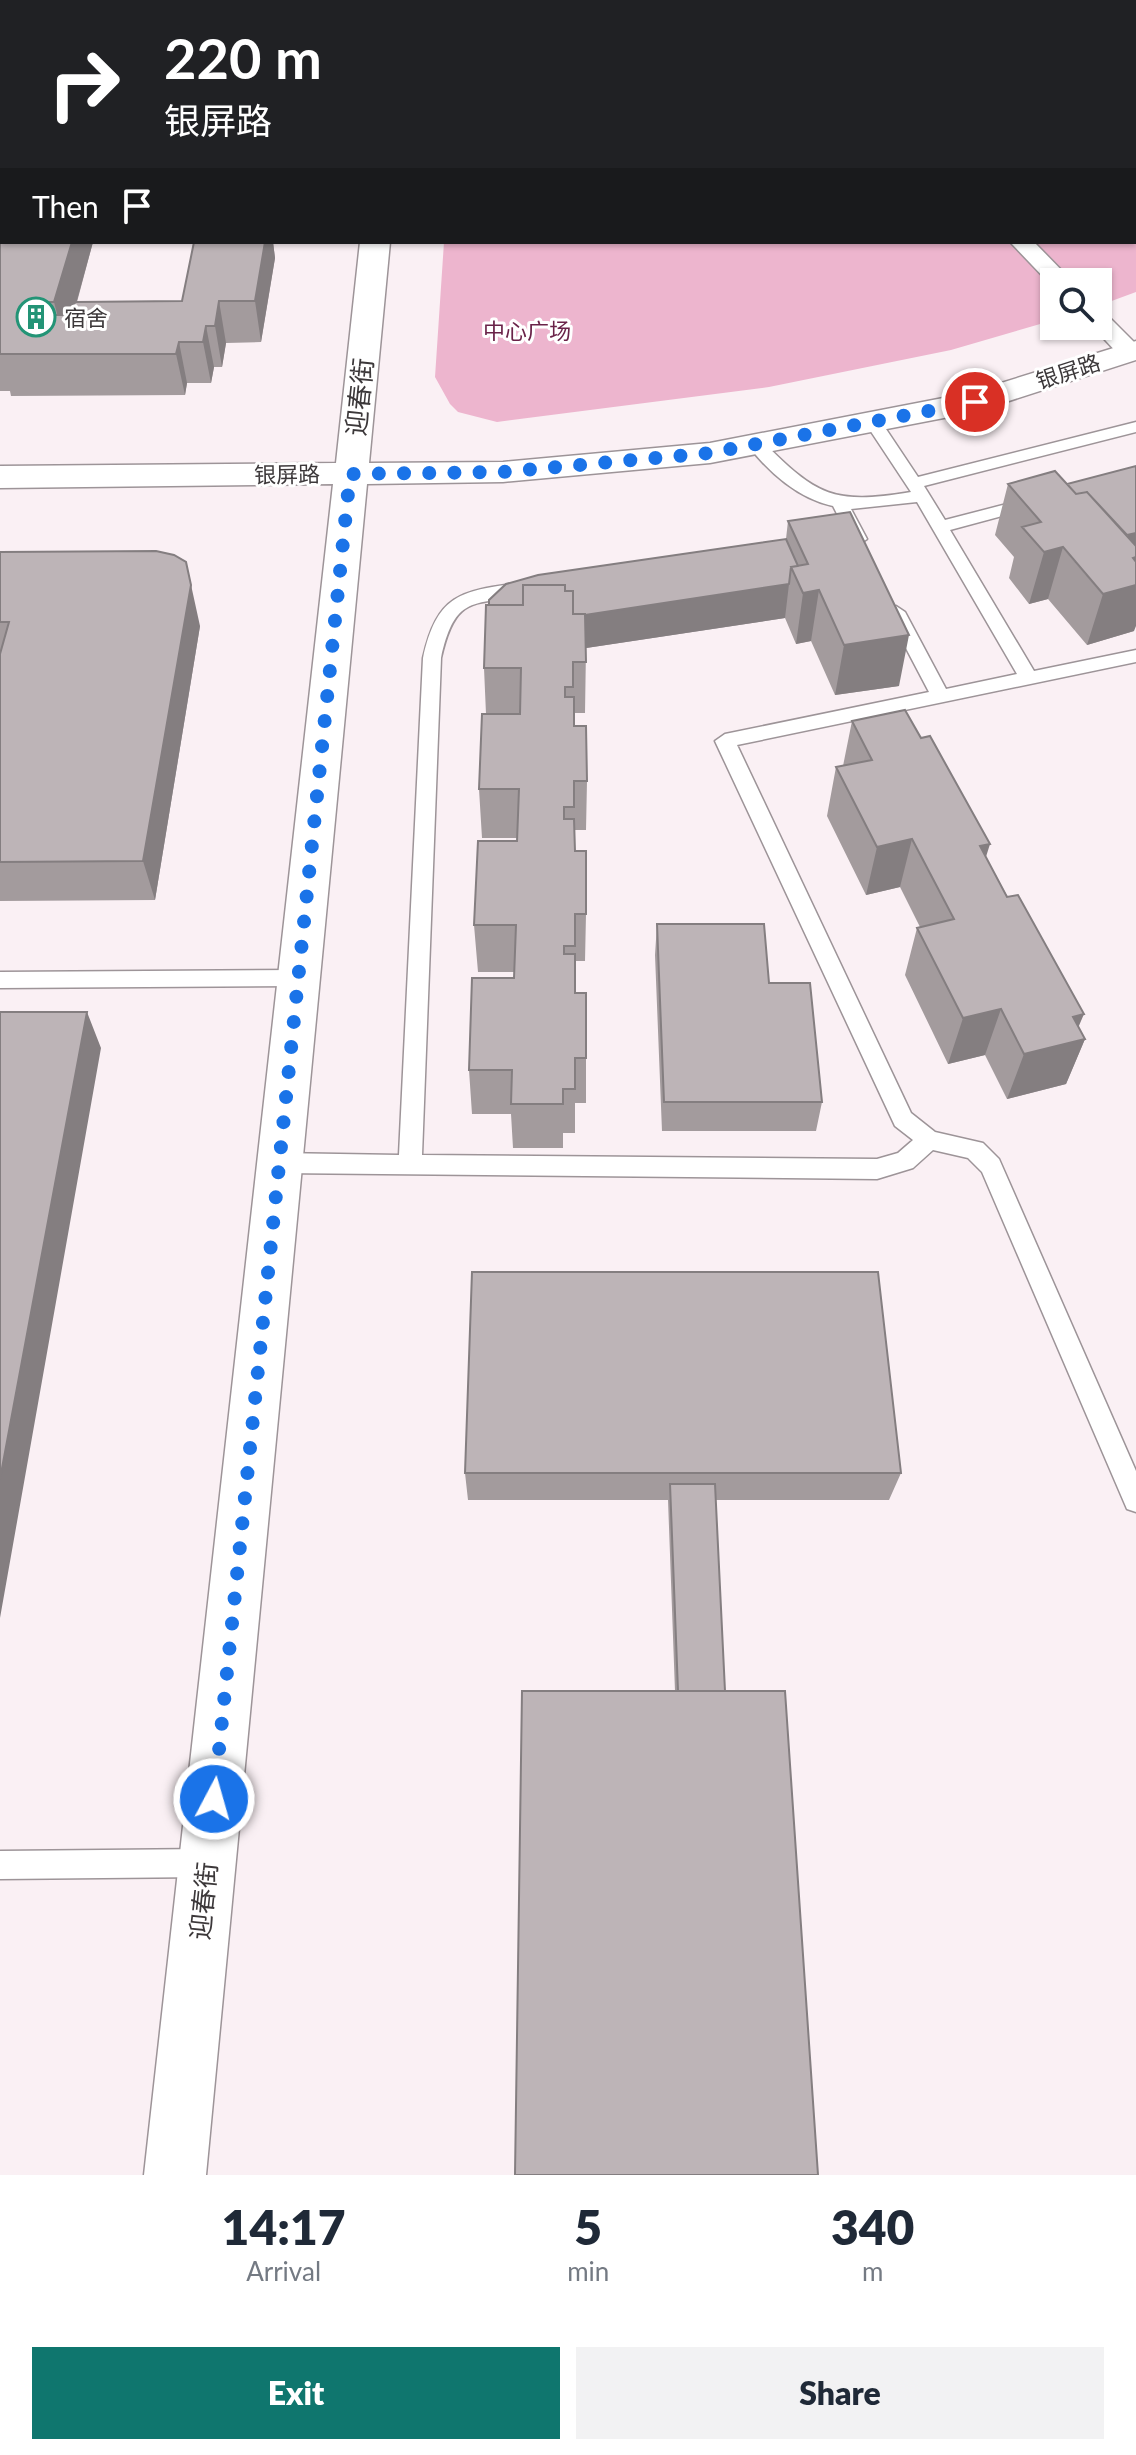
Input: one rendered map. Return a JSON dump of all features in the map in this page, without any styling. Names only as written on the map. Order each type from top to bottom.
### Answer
[{"type":"street","name":"迎春街","points":[[175,2175],[375,244]]},
{"type":"street","points":[[1023,244],[1047,268]]},
{"type":"street","points":[[1112,332],[1133,351]]},
{"type":"street","name":"银屏路","points":[[0,477],[503,472],[756,445],[975,402],[1133,351]]},
{"type":"lane","points":[[874,424],[918,490],[1029,678]]},
{"type":"lane","points":[[756,445],[797,486],[840,504],[870,505],[1136,427]]},
{"type":"lane","points":[[940,527],[1042,500]]},
{"type":"lane","points":[[840,504],[857,548]]},
{"type":"lane","points":[[410,1164],[432,658],[442,620],[459,606],[488,593],[550,585]]},
{"type":"lane","points":[[889,599],[941,697]]},
{"type":"lane","points":[[1136,656],[725,741],[903,1119],[929,1140],[975,1150],[991,1166],[1136,1500]]},
{"type":"lane","points":[[0,980],[299,978]]},
{"type":"lane","points":[[279,1163],[877,1169],[905,1161],[929,1140]]},
{"type":"lane","points":[[0,1865],[207,1863]]},
{"type":"green space","name":"中心广场","points":[[444,244],[1136,244],[1136,292],[1112,301],[1112,268],[1040,268],[1040,324],[951,350],[769,387],[497,422],[458,412],[435,377]]},
{"type":"building","points":[[0,244],[71,244],[54,302],[45,302],[41,315],[71,315],[75,302],[182,301],[194,244],[265,244],[255,301],[219,301],[215,326],[206,326],[203,342],[179,342],[176,354],[0,354]]},
{"type":"building","points":[[1136,466],[1136,533],[1127,535],[1087,492],[1076,494],[1067,484]]},
{"type":"building","points":[[1055,471],[1076,494],[1087,492],[1136,546],[1136,557],[1133,558],[1136,562],[1136,585],[1103,594],[1063,547],[1044,552],[1022,527],[1041,522],[1008,484]]},
{"type":"building","points":[[850,512],[909,635],[844,645],[819,590],[803,593],[791,567],[808,564],[788,521]]},
{"type":"building","points":[[786,539],[798,566],[791,567],[789,584],[585,615],[573,614],[573,591],[565,591],[565,585],[523,585],[523,605],[489,605],[489,600],[506,584],[538,575]]},
{"type":"building","points":[[156,551],[174,555],[186,562],[191,585],[143,861],[0,862],[0,654],[9,622],[0,622],[0,552]]},
{"type":"building","points":[[523,585],[565,585],[565,591],[573,591],[573,614],[585,614],[586,662],[573,662],[573,687],[565,687],[565,697],[574,697],[574,726],[586,726],[587,781],[574,781],[574,807],[564,807],[564,819],[574,819],[575,851],[586,851],[586,914],[575,914],[575,946],[564,946],[564,954],[575,954],[575,993],[586,993],[586,1058],[575,1058],[575,1089],[563,1089],[563,1104],[511,1104],[512,1070],[469,1070],[472,978],[514,978],[516,925],[474,925],[478,841],[517,841],[519,789],[479,789],[482,714],[520,714],[521,668],[484,668],[486,605],[523,605]]},
{"type":"building","points":[[905,710],[921,738],[930,736],[990,844],[980,846],[1007,897],[1018,895],[1084,1014],[1073,1017],[1085,1039],[1024,1054],[1001,1009],[963,1018],[917,928],[954,919],[912,839],[877,847],[836,767],[872,760],[852,721]]},
{"type":"building","points":[[657,924],[764,924],[769,983],[810,983],[822,1102],[664,1102]]},
{"type":"building","points":[[0,1012],[87,1012],[0,1479]]},
{"type":"building","points":[[472,1272],[878,1272],[901,1473],[465,1473]]},
{"type":"building","points":[[670,1484],[715,1484],[725,1691],[678,1691]]},
{"type":"building","points":[[522,1691],[785,1691],[818,2175],[515,2175]]},
{"type":"place","name":"宿舍","points":[[36,317]]},
{"type":"route","points":[[214,1799],[350,474],[503,472],[710,453],[874,424],[975,402]]}]
